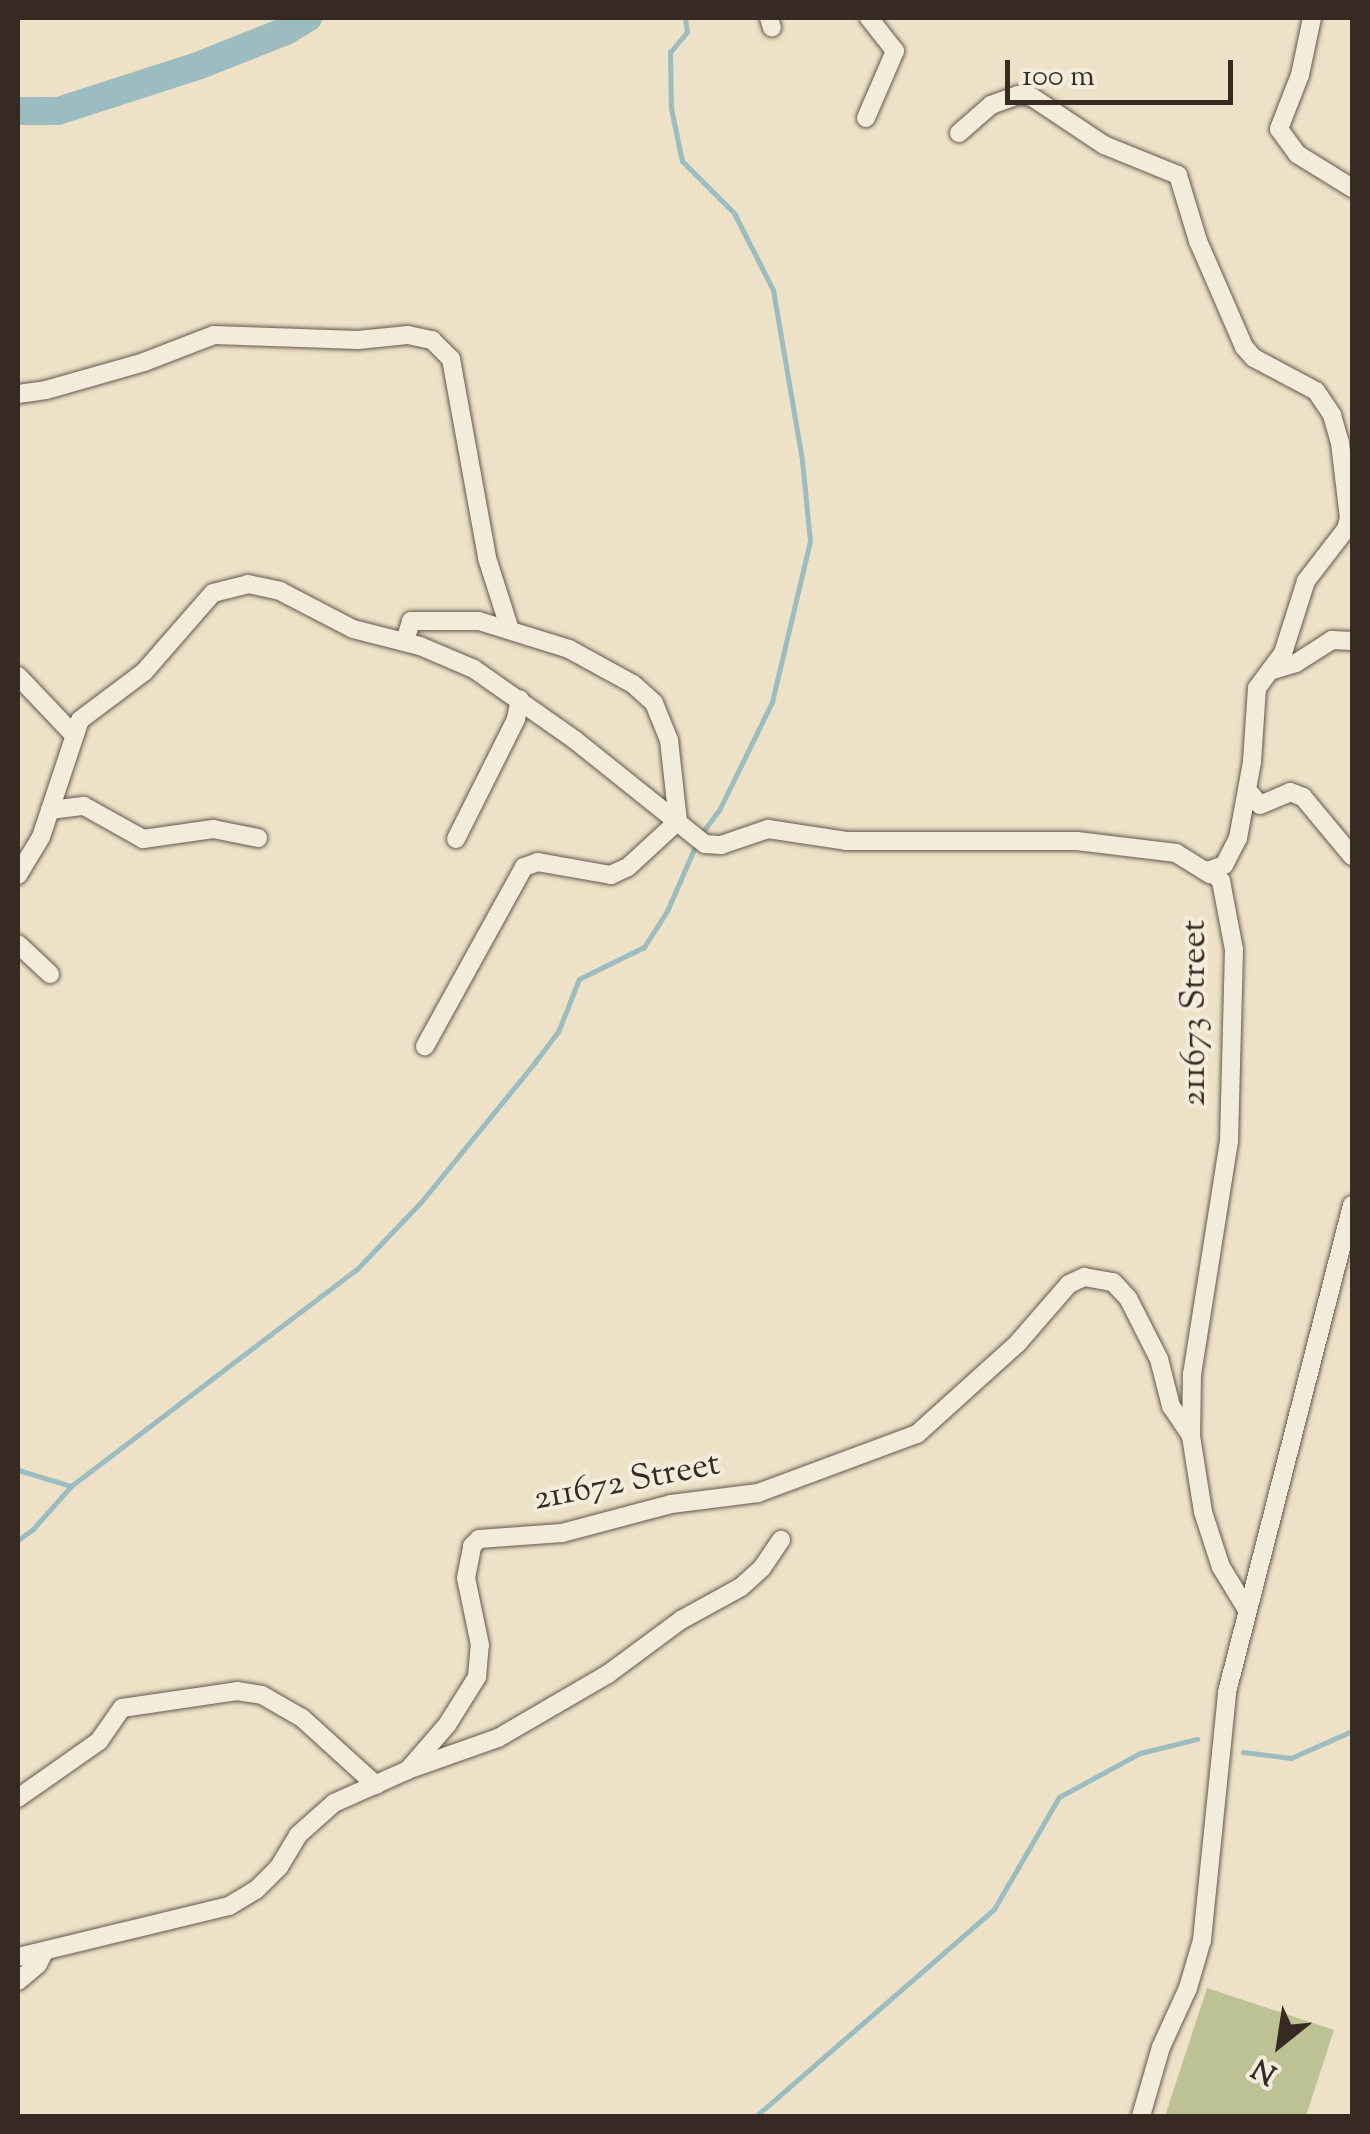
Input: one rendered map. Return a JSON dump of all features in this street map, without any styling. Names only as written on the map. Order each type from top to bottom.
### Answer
[{"type":"street","points":[[866,118],[895,51],[869,18]]},
{"type":"street","points":[[1312,18],[1300,76],[1279,129],[1297,154],[1352,188]]},
{"type":"street","name":"211673 Street","points":[[959,133],[991,105],[1018,96],[1032,97],[1104,145],[1178,174],[1198,242],[1238,338],[1254,358],[1316,391],[1325,401],[1340,443],[1350,505],[1346,530],[1306,581],[1283,653],[1257,688],[1248,791],[1238,838],[1224,865],[1210,870],[1226,890],[1234,950],[1229,1142],[1192,1374],[1191,1441]]},
{"type":"street","points":[[18,394],[46,390],[144,362],[214,335],[358,340],[408,335],[432,340],[451,359],[487,558],[509,627]]},
{"type":"street","points":[[18,875],[34,852],[74,735],[89,711],[144,672],[202,602],[234,585],[265,586],[353,629],[406,642],[474,669],[713,846],[768,829],[858,841],[1077,841],[1176,853],[1210,870]]},
{"type":"street","points":[[406,642],[408,624],[417,620],[479,621],[509,627],[569,649],[648,694],[669,740],[678,821]]},
{"type":"street","points":[[1270,672],[1296,663],[1332,640],[1352,641]]},
{"type":"street","points":[[18,676],[74,735]]},
{"type":"street","points":[[456,838],[516,720],[520,700]]},
{"type":"street","points":[[1248,791],[1260,804],[1290,792],[1304,797],[1352,856]]},
{"type":"street","points":[[50,810],[84,806],[143,839],[214,829],[258,838]]},
{"type":"street","points":[[426,1046],[524,868],[538,862],[611,875],[622,871],[678,821]]},
{"type":"street","points":[[18,944],[50,974]]},
{"type":"street","points":[[1141,2116],[1161,2047],[1184,1996],[1202,1940],[1211,1888],[1227,1692],[1352,1205]]},
{"type":"street","name":"211672 Street","points":[[18,1958],[229,1906],[256,1890],[279,1868],[298,1835],[334,1803],[408,1770],[447,1726],[477,1676],[480,1646],[466,1578],[472,1546],[480,1539],[562,1533],[671,1504],[758,1493],[918,1434],[1016,1344],[1068,1284],[1084,1276],[1113,1282],[1128,1298],[1159,1360],[1171,1406],[1191,1441]]},
{"type":"street","points":[[1191,1441],[1203,1512],[1220,1567],[1246,1608]]},
{"type":"street","points":[[408,1770],[498,1738],[608,1674],[680,1620],[742,1588],[781,1540]]},
{"type":"street","points":[[18,1798],[99,1741],[122,1708],[237,1690],[262,1695],[302,1718],[376,1785]]},
{"type":"street","points":[[18,1982],[38,1964],[44,1952]]},
{"type":"green space","points":[[1207,1988],[1334,2030],[1306,2116],[1165,2116]]},
{"type":"waterway","points":[[18,111],[58,111],[200,65],[286,31],[308,18]]},
{"type":"waterway","points":[[685,18],[687,32],[670,52],[671,108],[682,161],[734,213],[773,290],[802,460],[810,541],[772,702],[719,810],[701,834]]},
{"type":"waterway","points":[[18,1540],[33,1529],[71,1486],[356,1270],[421,1202],[558,1032],[579,979],[644,947],[667,911],[694,849]]},
{"type":"waterway","points":[[18,1470],[71,1486]]},
{"type":"waterway","points":[[1243,1752],[1291,1758],[1352,1731]]},
{"type":"waterway","points":[[756,2116],[994,1909],[1059,1797],[1140,1753],[1197,1739]]}]
